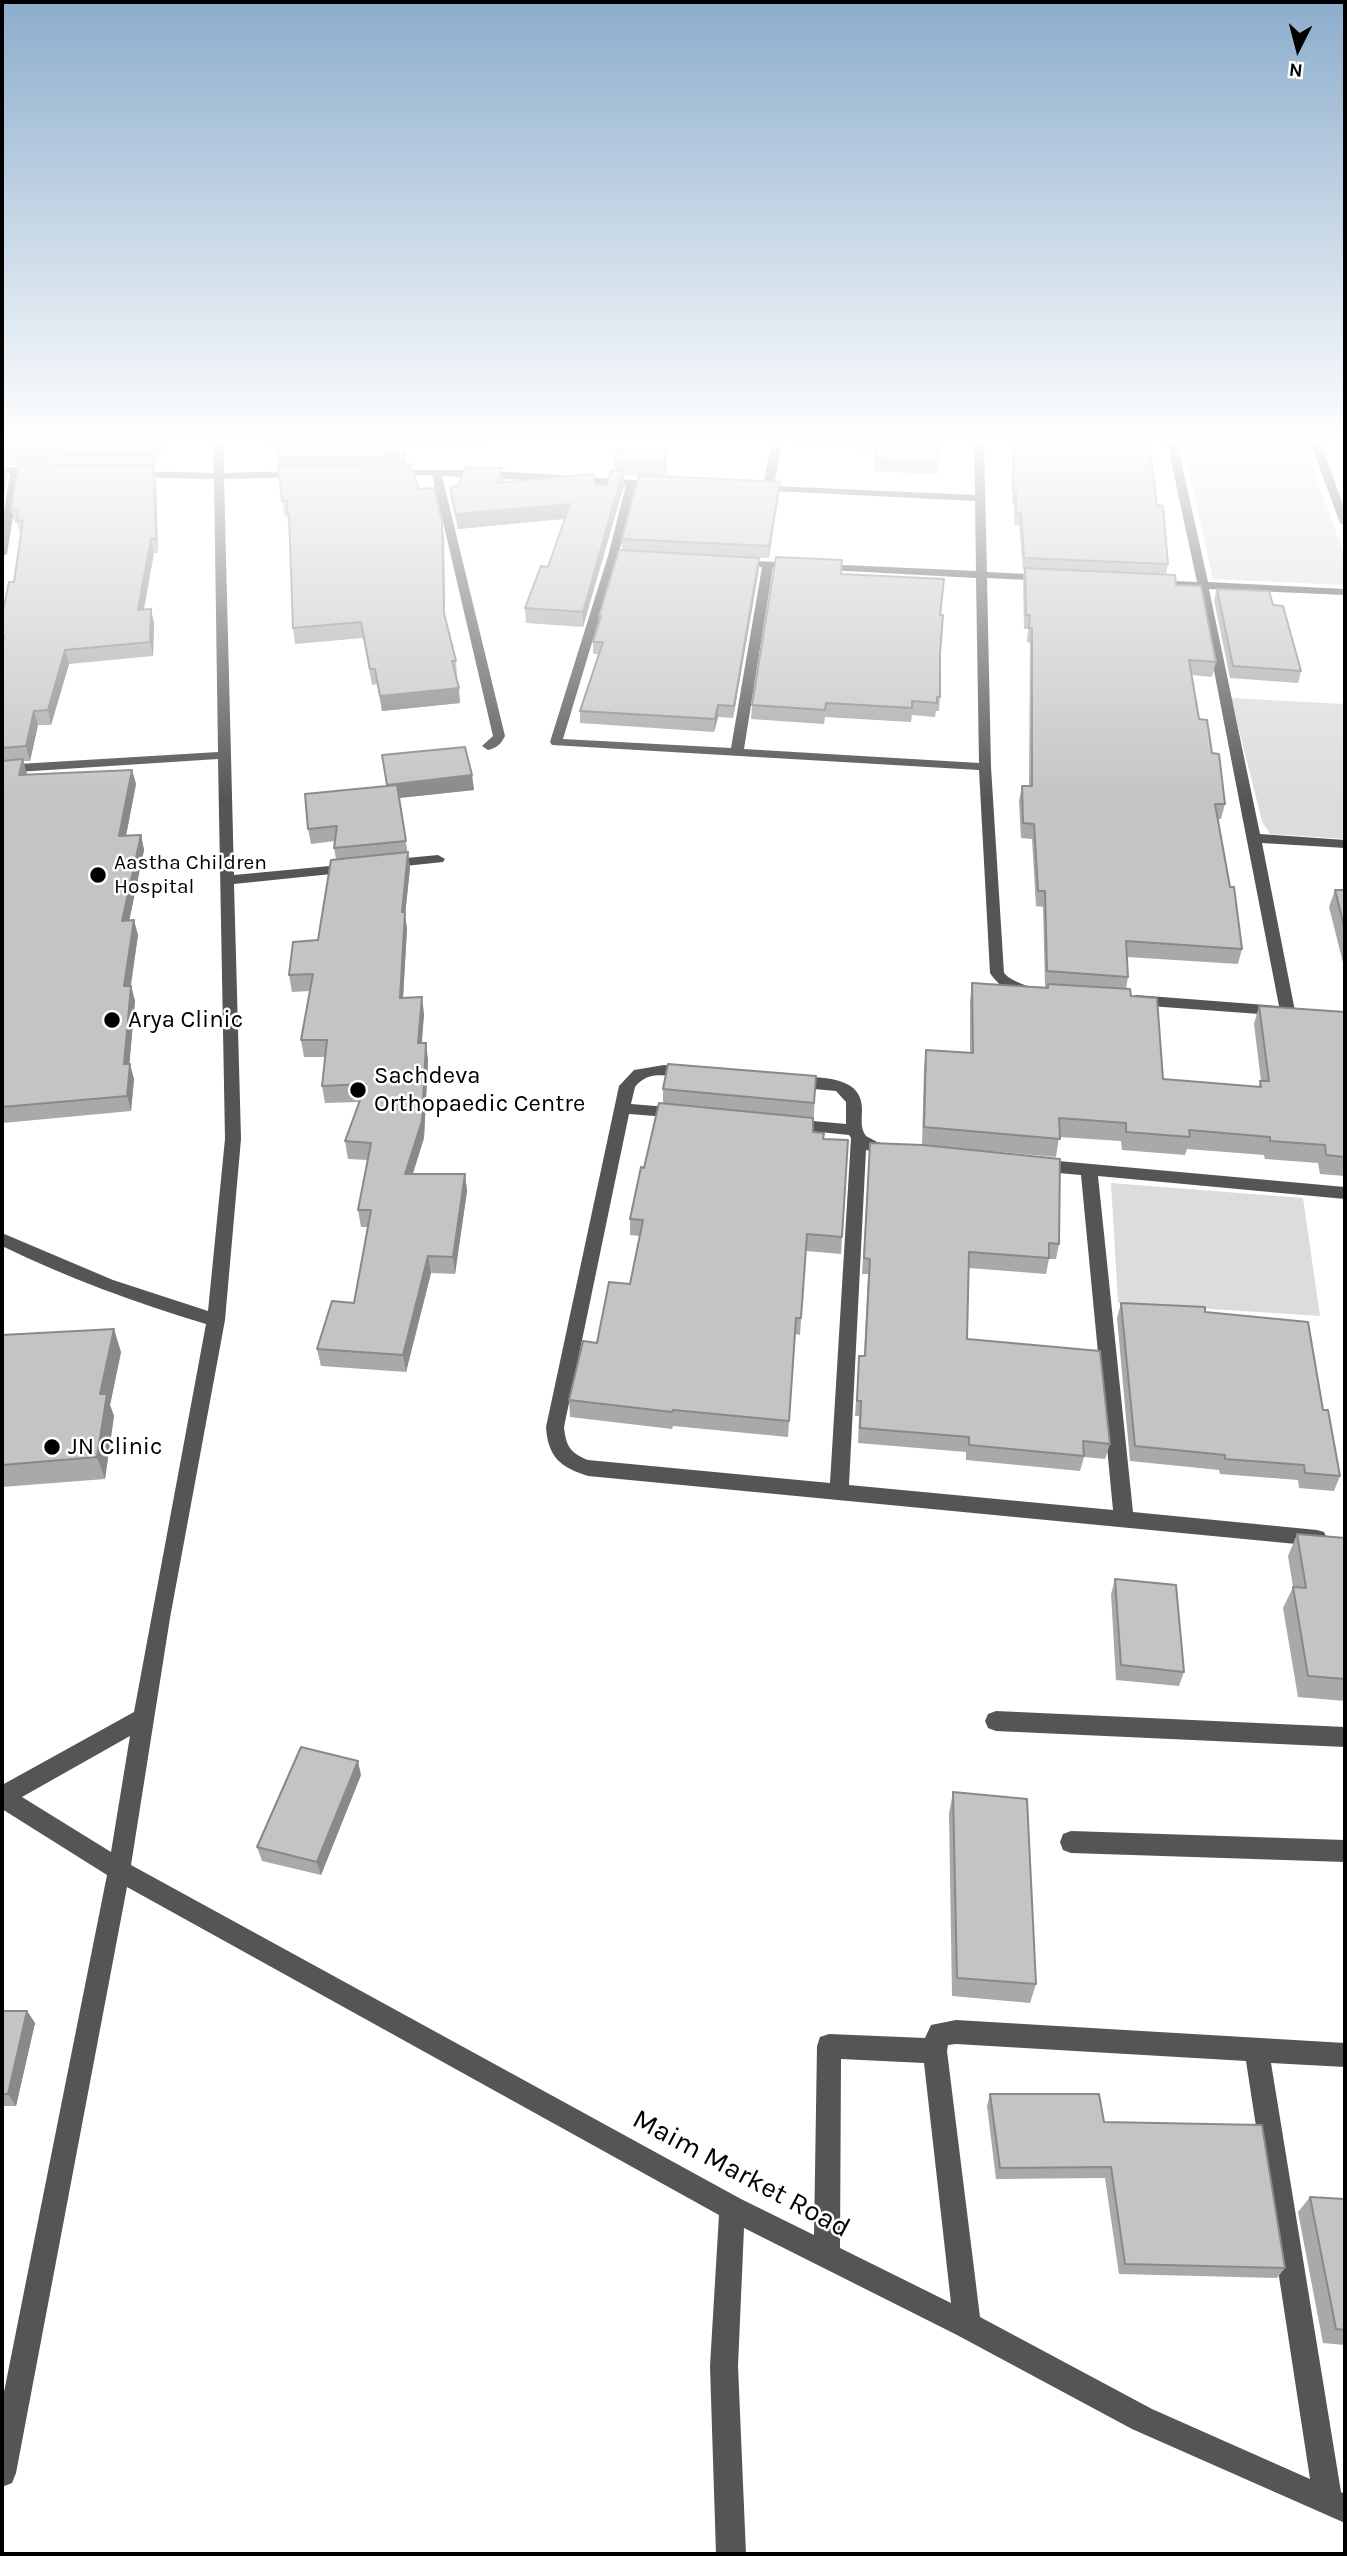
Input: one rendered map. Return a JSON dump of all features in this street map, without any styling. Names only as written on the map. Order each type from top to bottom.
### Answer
[{"type":"street","points":[[2,2473],[119,1870],[160,1618],[216,1320],[233,1139],[220,561]]},
{"type":"street","points":[[457,561],[499,736],[496,742],[488,746]]},
{"type":"street","points":[[618,561],[555,742],[985,767]]},
{"type":"street","points":[[980,561],[985,767],[997,973],[1002,981],[1013,988],[1046,994]]},
{"type":"street","points":[[1126,1000],[1292,1011],[1253,838],[1226,692],[1197,561]]},
{"type":"street","points":[[729,562],[1063,578]]},
{"type":"street","points":[[737,753],[768,564]]},
{"type":"street","points":[[1133,582],[1345,592]]},
{"type":"street","points":[[2,769],[224,755]]},
{"type":"street","points":[[1253,838],[1345,844]]},
{"type":"street","points":[[229,880],[438,859]]},
{"type":"street","points":[[710,1074],[645,1070],[632,1078],[622,1108],[555,1427],[557,1448],[564,1458],[588,1468],[1327,1539]]},
{"type":"street","points":[[775,1080],[841,1086],[852,1095],[856,1135],[839,1492]]},
{"type":"street","points":[[622,1108],[690,1114]]},
{"type":"street","points":[[772,1122],[856,1135],[872,1148],[910,1152]]},
{"type":"street","points":[[1020,1163],[1345,1193]]},
{"type":"street","points":[[1089,1170],[1124,1520]]},
{"type":"street","points":[[2,1239],[114,1290],[216,1320]]},
{"type":"street","points":[[2,1797],[144,1717]]},
{"type":"street","points":[[996,1721],[1345,1737]]},
{"type":"street","name":"Maim Market Road","points":[[2,1797],[119,1870],[732,2208],[967,2325],[1142,2419],[1336,2505]]},
{"type":"street","points":[[1071,1842],[1345,1851]]},
{"type":"street","points":[[967,2325],[935,2051],[940,2035],[956,2032],[1345,2056]]},
{"type":"street","points":[[827,2255],[829,2046],[935,2051]]},
{"type":"street","points":[[1257,2050],[1336,2505]]},
{"type":"street","points":[[732,2208],[724,2366],[732,2554]]},
{"type":"shaded area","points":[[1209,561],[1345,561],[1345,585],[1213,579]]},
{"type":"shaded area","points":[[1231,698],[1345,704],[1345,839],[1270,834],[1262,821]]},
{"type":"shaded area","points":[[1111,1183],[1303,1198],[1320,1316],[1118,1303]]},
{"type":"building","points":[[17,561],[147,561],[138,610],[151,609],[150,642],[65,650],[48,710],[34,711],[26,746],[2,748],[2,616],[9,582],[14,582]]},
{"type":"building","points":[[291,561],[443,561],[444,613],[456,661],[452,661],[459,688],[380,696],[375,669],[370,669],[361,622],[293,628]]},
{"type":"building","points":[[550,561],[597,561],[583,612],[525,608],[541,566],[548,567]]},
{"type":"building","points":[[616,561],[758,561],[734,706],[718,705],[715,719],[580,711],[603,642],[593,642]]},
{"type":"building","points":[[775,561],[842,561],[841,574],[944,579],[940,615],[943,615],[940,697],[937,697],[937,703],[912,701],[912,708],[826,703],[825,710],[752,705]]},
{"type":"building","points":[[1103,561],[1168,561],[1168,564]]},
{"type":"building","points":[[1025,568],[1175,575],[1176,585],[1201,586],[1216,662],[1189,660],[1199,719],[1207,720],[1212,753],[1219,754],[1225,804],[1215,804],[1230,887],[1234,887],[1242,949],[1126,941],[1128,977],[1047,971],[1045,891],[1038,891],[1034,824],[1023,823],[1022,786],[1032,786],[1032,628],[1029,628],[1030,615],[1026,615]]},
{"type":"building","points":[[1217,589],[1269,591],[1273,605],[1283,606],[1301,671],[1233,666]]},
{"type":"building","points":[[465,747],[472,775],[387,785],[382,755]]},
{"type":"building","points":[[23,759],[19,775],[132,770],[119,836],[141,835],[122,921],[134,920],[124,986],[131,986],[124,1064],[130,1064],[127,1096],[2,1107],[2,761]]},
{"type":"building","points":[[397,785],[406,841],[334,848],[337,826],[308,829],[305,794]]},
{"type":"building","points":[[408,852],[402,912],[405,912],[400,998],[422,997],[418,1043],[426,1043],[422,1121],[405,1174],[465,1174],[453,1257],[428,1256],[403,1355],[317,1349],[332,1301],[354,1303],[371,1210],[358,1210],[371,1143],[345,1141],[366,1084],[322,1086],[327,1040],[301,1040],[313,974],[289,975],[293,942],[318,940],[331,860]]},
{"type":"building","points":[[1335,890],[1345,890],[1345,930]]},
{"type":"building","points":[[972,983],[1048,988],[1048,984],[1130,989],[1131,996],[1157,998],[1163,1079],[1261,1087],[1260,1081],[1269,1081],[1259,1006],[1345,1012],[1345,1157],[1326,1155],[1325,1145],[1270,1141],[1270,1137],[1189,1130],[1190,1137],[1126,1132],[1126,1123],[1059,1118],[1060,1139],[924,1127],[926,1050],[973,1053]]},
{"type":"building","points":[[668,1064],[816,1076],[814,1103],[663,1089]]},
{"type":"building","points":[[659,1103],[813,1118],[813,1132],[824,1133],[823,1139],[848,1140],[842,1237],[807,1234],[801,1318],[796,1318],[789,1421],[672,1412],[569,1400],[583,1341],[597,1343],[609,1282],[630,1284],[643,1220],[630,1219]]},
{"type":"building","points":[[870,1143],[923,1145],[1060,1159],[1059,1244],[1049,1243],[1049,1258],[969,1252],[967,1339],[1100,1351],[1110,1444],[1083,1441],[1084,1456],[969,1445],[969,1437],[860,1428],[861,1401],[857,1401],[859,1356],[865,1356],[870,1259],[864,1258]]},
{"type":"building","points":[[1121,1303],[1205,1307],[1205,1312],[1308,1322],[1323,1410],[1328,1410],[1340,1476],[1305,1473],[1304,1465],[1225,1459],[1225,1455],[1135,1446]]},
{"type":"building","points":[[114,1329],[100,1394],[107,1394],[97,1457],[2,1465],[2,1335]]},
{"type":"building","points":[[1297,1534],[1345,1538],[1345,1679],[1308,1676],[1293,1587],[1306,1588]]},
{"type":"building","points":[[1115,1579],[1176,1585],[1184,1672],[1121,1665]]},
{"type":"building","points":[[301,1747],[358,1761],[317,1862],[257,1847]]},
{"type":"building","points":[[953,1792],[1027,1799],[1036,1984],[957,1978]]},
{"type":"building","points":[[2,2011],[27,2011],[8,2094],[2,2094]]},
{"type":"building","points":[[990,2094],[1099,2094],[1104,2122],[1262,2125],[1285,2268],[1125,2264],[1111,2167],[1000,2168]]},
{"type":"building","points":[[1310,2197],[1345,2199],[1345,2330],[1336,2329]]},
{"type":"place","name":"Aastha Children Hospital","points":[[98,875]]},
{"type":"place","name":"Arya Clinic","points":[[112,1020]]},
{"type":"place","name":"Sachdeva Orthopaedic Centre","points":[[358,1090]]},
{"type":"place","name":"JN Clinic","points":[[52,1447]]}]
